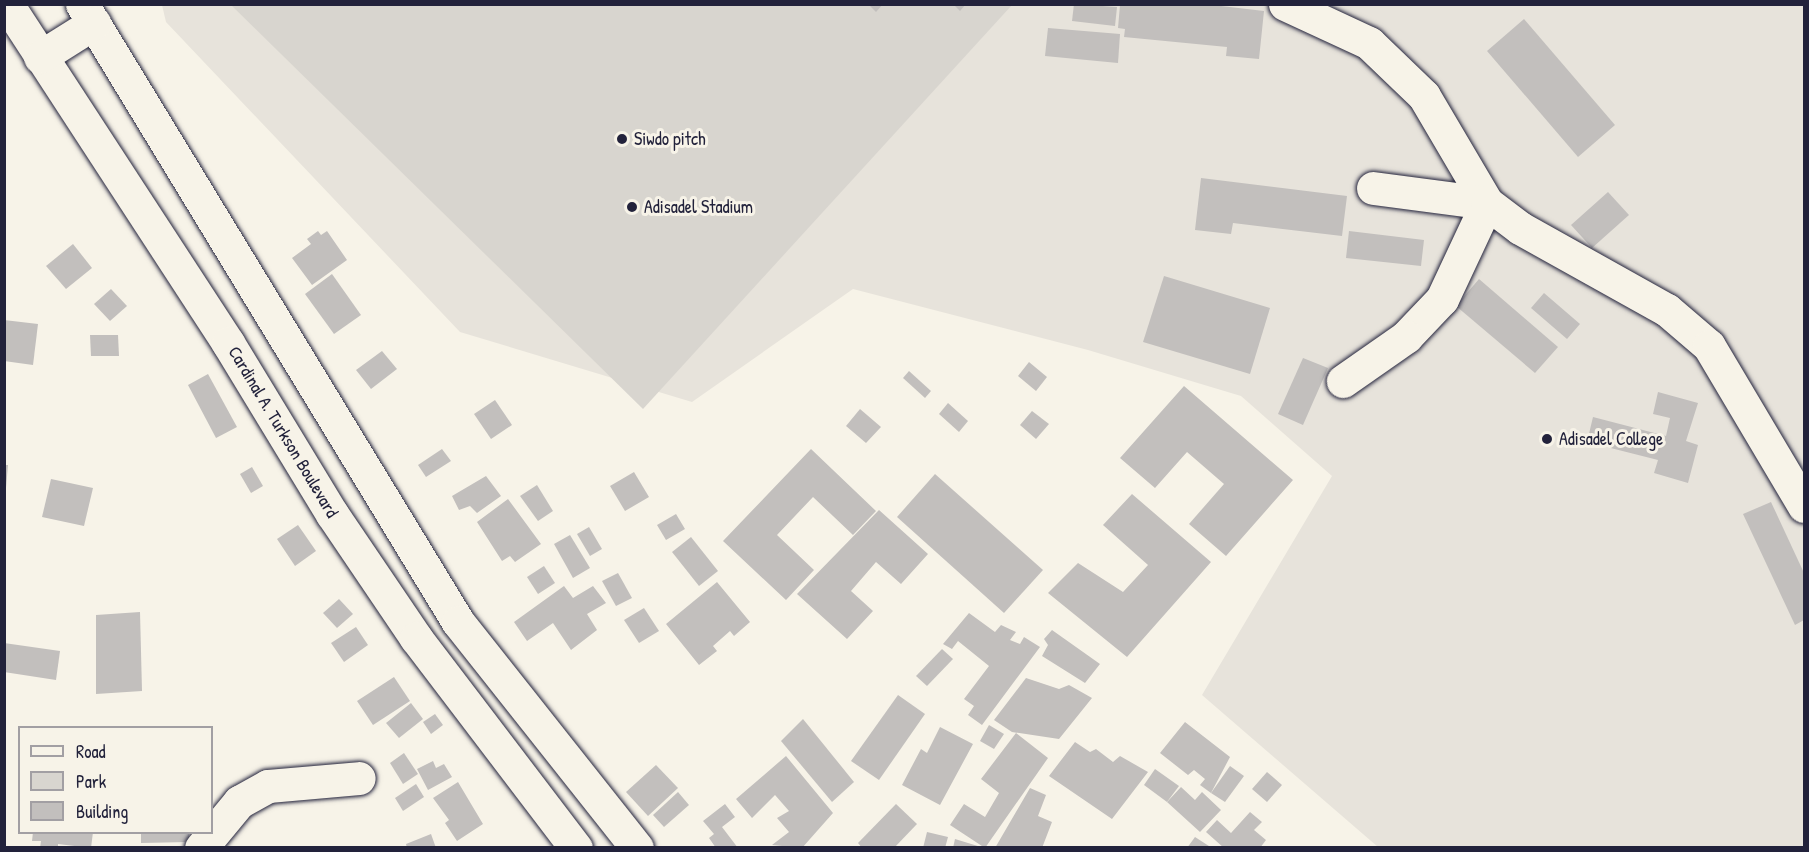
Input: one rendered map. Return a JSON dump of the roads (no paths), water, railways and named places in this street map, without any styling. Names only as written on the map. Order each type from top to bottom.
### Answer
[{"type":"street","name":"Cardinal A. Turkson Boulevard","points":[[6,4],[228,343],[332,514],[396,610],[518,777],[576,848]]},
{"type":"street","points":[[1285,4],[1369,43],[1424,96],[1487,203],[1520,228],[1667,310],[1709,346],[1804,506]]},
{"type":"street","points":[[40,57],[88,14],[458,621],[637,848]]},
{"type":"street","points":[[1373,188],[1487,203]]},
{"type":"street","points":[[1343,381],[1406,337],[1442,299],[1487,203]]},
{"type":"street","points":[[213,833],[239,802],[268,786],[359,778]]},
{"type":"street","points":[[201,848],[213,834]]},
{"type":"place","name":"Siwdo pitch","points":[[622,139]]},
{"type":"place","name":"Adisadel Stadium","points":[[632,207]]},
{"type":"place","name":"Adisadel College","points":[[1547,439]]}]
